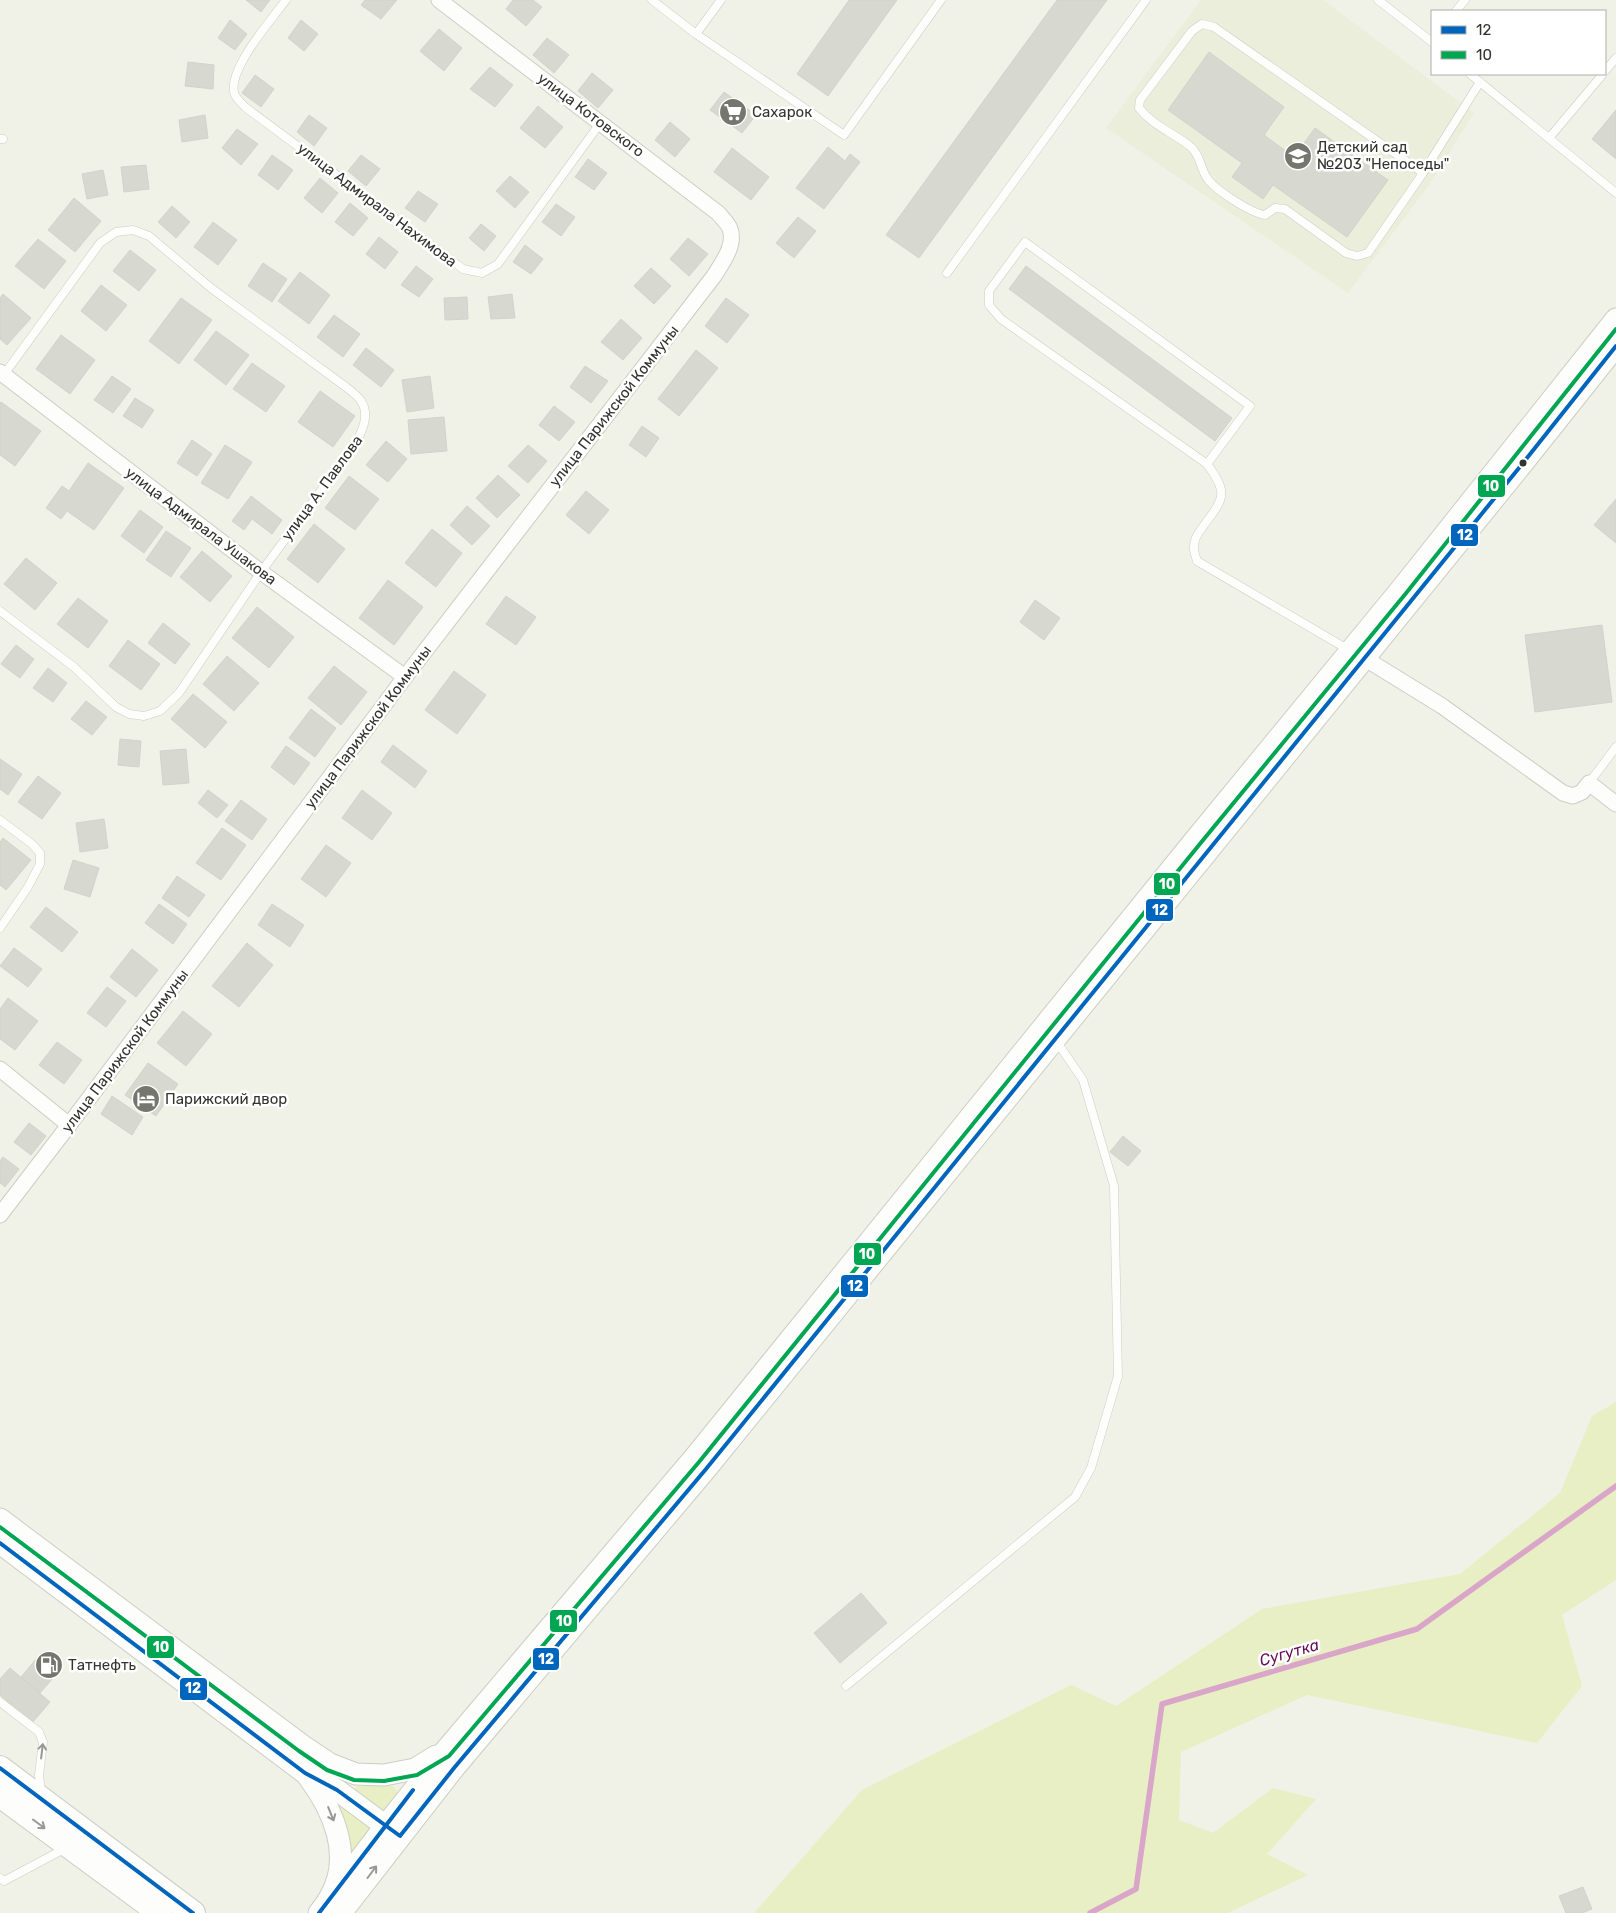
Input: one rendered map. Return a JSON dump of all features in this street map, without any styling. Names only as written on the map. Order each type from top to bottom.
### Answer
[{"type":"main road","points":[[392,1830],[460,1761],[706,1469],[1054,1038],[1357,654],[1616,319]]},
{"type":"main road","points":[[330,1908],[392,1830],[445,1751],[694,1458],[1357,654],[1523,464],[1616,346]]},
{"type":"main road","points":[[0,1519],[303,1746],[330,1764],[356,1774],[384,1775],[415,1769],[445,1751]]},
{"type":"main road","points":[[0,1543],[305,1773],[337,1790],[392,1830]]},
{"type":"main road","points":[[0,1768],[42,1799],[156,1902]]},
{"type":"main road","points":[[305,1773],[320,1793],[331,1813],[338,1836],[341,1855],[339,1874],[330,1908]]},
{"type":"main road","points":[[0,1795],[70,1847],[156,1902],[193,1913]]},
{"type":"street","name":"улица Котовского","points":[[440,0],[718,213],[730,227],[732,239]]},
{"type":"street","name":"улица Парижской Коммуны","points":[[0,1215],[70,1125],[405,677],[708,284],[728,252],[732,239]]},
{"type":"street","name":"улица Адмирала Ушакова","points":[[1,375],[261,572],[405,677]]},
{"type":"street","points":[[1357,654],[1442,706],[1562,793],[1573,796],[1582,792],[1589,783],[1616,804]]},
{"type":"street","points":[[0,1069],[70,1125]]},
{"type":"lane","name":"улица Адмирала Нахимова","points":[[286,0],[243,58],[234,79],[235,95],[245,107],[463,269],[482,273],[498,264],[601,122]]},
{"type":"lane","points":[[652,0],[696,34],[844,135],[941,0]]},
{"type":"lane","points":[[696,34],[721,0]]},
{"type":"lane","points":[[947,273],[1146,0]]},
{"type":"lane","points":[[1378,0],[1431,41]]},
{"type":"lane","points":[[1457,10],[1465,0]]},
{"type":"lane","points":[[1423,173],[1214,27],[1202,24],[1192,31],[1140,100],[1139,108],[1146,118],[1191,147],[1198,155],[1206,177],[1214,186],[1256,214],[1265,215],[1275,208],[1284,209],[1346,253],[1357,256],[1368,253],[1423,173],[1480,82]]},
{"type":"lane","points":[[1606,70],[1616,58]]},
{"type":"lane","points":[[1471,75],[1616,193]]},
{"type":"lane","points":[[1549,138],[1602,75]]},
{"type":"lane","name":"улица А. Павлова","points":[[0,611],[74,667],[116,707],[129,714],[144,716],[160,710],[180,693],[261,572],[353,447],[362,432],[366,413],[361,401],[346,387],[211,288],[149,236],[134,230],[116,232],[100,243],[1,375]]},
{"type":"lane","points":[[1207,464],[1250,406],[1025,242],[989,291],[989,305],[1001,319],[1207,464],[1220,481],[1222,493],[1218,505],[1198,533],[1193,546],[1197,561],[1357,654]]},
{"type":"lane","points":[[1589,783],[1616,747]]},
{"type":"lane","points":[[0,820],[32,844],[40,854],[40,864],[28,887],[0,928]]},
{"type":"lane","points":[[846,1686],[1074,1497],[1091,1468],[1118,1376],[1114,1186],[1083,1080],[1054,1038]]},
{"type":"lane","points":[[0,1702],[39,1732],[43,1742],[39,1775],[42,1799]]},
{"type":"lane","points":[[0,1878],[4,1881],[70,1847]]},
{"type":"shaded area","name":"Детский сад №203 \"Непоседы\"","points":[[1201,0],[1323,0],[1474,113],[1429,185],[1348,293],[1106,128]]},
{"type":"green space","points":[[1616,1402],[1616,1580],[1562,1615],[1582,1686],[1537,1743],[1307,1695],[1181,1752],[1179,1820],[1213,1833],[1273,1788],[1316,1799],[1267,1854],[1308,1875],[1228,1913],[754,1913],[862,1790],[1071,1685],[1116,1706],[1262,1609],[1460,1574],[1560,1493],[1592,1416]]},
{"type":"green space","points":[[357,1786],[393,1786],[397,1793],[383,1812],[353,1793]]},
{"type":"green space","points":[[339,1804],[369,1827],[367,1833],[350,1851],[337,1806]]},
{"type":"building","points":[[246,0],[270,0],[261,12]]},
{"type":"building","points":[[365,0],[397,0],[381,19],[361,5]]},
{"type":"building","points":[[513,0],[533,0],[542,7],[526,26],[506,9]]},
{"type":"building","points":[[849,0],[897,0],[828,96],[797,74]]},
{"type":"building","points":[[1057,0],[1107,0],[919,258],[886,235]]},
{"type":"building","points":[[230,20],[247,34],[235,50],[218,38]]},
{"type":"building","points":[[301,20],[318,34],[304,51],[288,38]]},
{"type":"building","points":[[439,29],[462,48],[444,71],[420,51]]},
{"type":"building","points":[[547,38],[569,55],[554,73],[533,55]]},
{"type":"building","points":[[1209,52],[1284,107],[1264,135],[1294,157],[1315,128],[1388,180],[1347,237],[1273,185],[1263,199],[1232,177],[1242,163],[1168,110]]},
{"type":"building","points":[[188,62],[214,65],[213,89],[185,86]]},
{"type":"building","points":[[490,67],[513,85],[495,107],[470,89]]},
{"type":"building","points":[[592,73],[613,90],[598,108],[578,91]]},
{"type":"building","points":[[255,75],[274,89],[261,107],[242,93]]},
{"type":"building","name":"Сахарок","points":[[724,92],[756,115],[742,133],[710,110]]},
{"type":"building","points":[[538,106],[563,127],[545,148],[520,128]]},
{"type":"building","points":[[1616,110],[1616,159],[1592,139]]},
{"type":"building","points":[[205,115],[208,138],[182,142],[179,120]]},
{"type":"building","points":[[309,115],[327,128],[314,146],[297,132]]},
{"type":"building","points":[[670,122],[690,139],[675,157],[655,140]]},
{"type":"building","points":[[237,129],[258,144],[241,165],[222,148]]},
{"type":"building","points":[[828,147],[845,161],[850,154],[860,162],[824,209],[796,188]]},
{"type":"building","points":[[732,148],[769,177],[751,200],[714,172]]},
{"type":"building","points":[[272,155],[293,170],[278,190],[258,175]]},
{"type":"building","points":[[361,155],[380,169],[366,186],[348,171]]},
{"type":"building","points":[[588,159],[607,173],[594,190],[575,177]]},
{"type":"building","points":[[146,165],[149,189],[124,192],[121,167]]},
{"type":"building","points":[[103,170],[108,195],[87,199],[82,174]]},
{"type":"building","points":[[510,176],[529,192],[515,208],[496,191]]},
{"type":"building","points":[[320,178],[338,193],[322,213],[304,198]]},
{"type":"building","points":[[418,191],[438,204],[425,222],[405,208]]},
{"type":"building","points":[[74,198],[101,221],[75,252],[48,230]]},
{"type":"building","points":[[350,203],[368,218],[353,236],[335,222]]},
{"type":"building","points":[[556,204],[575,217],[561,236],[542,222]]},
{"type":"building","points":[[172,206],[190,222],[176,238],[158,222]]},
{"type":"building","points":[[798,217],[816,231],[794,258],[776,243]]},
{"type":"building","points":[[213,222],[237,240],[218,265],[194,247]]},
{"type":"building","points":[[481,224],[496,236],[484,251],[469,238]]},
{"type":"building","points":[[379,237],[398,252],[385,269],[366,254]]},
{"type":"building","points":[[688,238],[708,254],[689,276],[670,259]]},
{"type":"building","points":[[38,239],[66,261],[44,289],[15,266]]},
{"type":"building","points":[[525,245],[543,259],[531,274],[513,262]]},
{"type":"building","points":[[130,250],[156,270],[139,291],[113,271]]},
{"type":"building","points":[[263,263],[287,279],[272,302],[248,286]]},
{"type":"building","points":[[416,266],[433,279],[419,297],[401,285]]},
{"type":"building","points":[[1026,266],[1232,418],[1215,441],[1009,289]]},
{"type":"building","points":[[651,268],[671,286],[654,304],[634,286]]},
{"type":"building","points":[[300,272],[330,295],[309,324],[278,301]]},
{"type":"building","points":[[101,285],[127,305],[106,331],[81,311]]},
{"type":"building","points":[[3,294],[31,318],[7,345],[0,339],[0,298]]},
{"type":"building","points":[[512,294],[515,318],[491,319],[488,297]]},
{"type":"building","points":[[467,297],[468,319],[445,320],[444,298]]},
{"type":"building","points":[[181,298],[212,320],[179,364],[149,341]]},
{"type":"building","points":[[726,298],[749,315],[727,343],[705,326]]},
{"type":"building","points":[[334,315],[360,334],[343,357],[317,337]]},
{"type":"building","points":[[621,319],[642,338],[623,360],[601,342]]},
{"type":"building","points":[[216,331],[249,355],[226,385],[194,360]]},
{"type":"building","points":[[61,335],[95,360],[70,394],[36,369]]},
{"type":"building","points":[[366,348],[394,370],[381,387],[353,365]]},
{"type":"building","points":[[696,350],[718,368],[679,416],[658,399]]},
{"type":"building","points":[[252,363],[285,386],[266,412],[233,389]]},
{"type":"building","points":[[585,366],[608,381],[591,403],[570,387]]},
{"type":"building","points":[[112,376],[131,389],[113,413],[94,400]]},
{"type":"building","points":[[430,376],[434,408],[407,412],[402,380]]},
{"type":"building","points":[[320,391],[355,416],[333,447],[298,422]]},
{"type":"building","points":[[135,398],[154,410],[142,428],[123,416]]},
{"type":"building","points":[[1,402],[41,431],[15,466],[0,455]]},
{"type":"building","points":[[554,406],[575,422],[559,441],[539,425]]},
{"type":"building","points":[[444,417],[447,451],[411,454],[408,420]]},
{"type":"building","points":[[642,426],[659,438],[646,457],[629,445]]},
{"type":"building","points":[[192,440],[212,454],[197,476],[177,463]]},
{"type":"building","points":[[386,441],[407,459],[388,482],[366,465]]},
{"type":"building","points":[[225,445],[252,462],[228,499],[201,483]]},
{"type":"building","points":[[528,445],[547,461],[528,483],[508,466]]},
{"type":"building","points":[[88,463],[124,488],[94,530],[67,511],[61,519],[46,508],[62,486],[69,491]]},
{"type":"building","points":[[498,475],[520,495],[497,518],[476,498]]},
{"type":"building","points":[[349,476],[379,499],[355,530],[325,508]]},
{"type":"building","points":[[586,491],[609,510],[589,534],[566,515]]},
{"type":"building","points":[[251,496],[282,520],[272,534],[252,519],[244,530],[232,521]]},
{"type":"building","points":[[1616,499],[1616,543],[1594,525]]},
{"type":"building","points":[[467,506],[490,526],[472,545],[450,525]]},
{"type":"building","points":[[140,510],[163,527],[144,553],[121,536]]},
{"type":"building","points":[[314,524],[345,549],[318,583],[287,559]]},
{"type":"building","points":[[432,529],[462,553],[436,587],[405,563]]},
{"type":"building","points":[[166,531],[191,548],[171,577],[146,560]]},
{"type":"building","points":[[202,551],[232,576],[210,602],[180,577]]},
{"type":"building","points":[[26,558],[57,583],[35,610],[4,584]]},
{"type":"building","points":[[388,580],[423,607],[394,645],[359,618]]},
{"type":"building","points":[[506,596],[536,617],[516,645],[486,624]]},
{"type":"building","points":[[78,598],[108,621],[88,648],[57,624]]},
{"type":"building","points":[[1035,600],[1060,618],[1044,640],[1020,622]]},
{"type":"building","points":[[257,607],[294,637],[269,668],[232,638]]},
{"type":"building","points":[[163,623],[190,644],[175,664],[148,643]]},
{"type":"building","points":[[1602,625],[1612,702],[1535,712],[1525,635]]},
{"type":"building","points":[[128,640],[160,664],[141,690],[109,666]]},
{"type":"building","points":[[16,645],[34,659],[20,678],[1,664]]},
{"type":"building","points":[[227,656],[259,683],[234,711],[203,684]]},
{"type":"building","points":[[334,666],[367,692],[341,725],[308,698]]},
{"type":"building","points":[[48,668],[67,683],[53,702],[33,688]]},
{"type":"building","points":[[454,671],[486,695],[457,734],[425,710]]},
{"type":"building","points":[[193,694],[227,722],[205,748],[171,719]]},
{"type":"building","points":[[86,701],[107,717],[92,735],[71,719]]},
{"type":"building","points":[[311,709],[336,728],[315,757],[289,738]]},
{"type":"building","points":[[120,739],[141,741],[139,767],[118,765]]},
{"type":"building","points":[[393,745],[427,771],[415,788],[381,762]]},
{"type":"building","points":[[286,746],[310,763],[294,785],[271,767]]},
{"type":"building","points":[[186,749],[189,783],[163,785],[160,751]]},
{"type":"building","points":[[0,759],[22,774],[8,795],[0,789]]},
{"type":"building","points":[[38,776],[61,793],[42,819],[18,802]]},
{"type":"building","points":[[208,790],[228,805],[217,818],[198,803]]},
{"type":"building","points":[[362,790],[392,813],[372,840],[342,818]]},
{"type":"building","points":[[241,800],[267,819],[252,840],[225,821]]},
{"type":"building","points":[[104,819],[108,848],[80,852],[76,823]]},
{"type":"building","points":[[222,828],[246,845],[221,880],[196,863]]},
{"type":"building","points":[[3,838],[31,860],[6,890],[0,885],[0,842]]},
{"type":"building","points":[[326,845],[351,863],[326,897],[301,879]]},
{"type":"building","points":[[73,860],[99,868],[90,897],[64,889]]},
{"type":"building","points":[[177,876],[205,895],[189,917],[162,898]]},
{"type":"building","points":[[159,904],[187,924],[173,944],[145,923]]},
{"type":"building","points":[[272,904],[304,925],[290,947],[258,925]]},
{"type":"building","points":[[46,907],[78,932],[62,952],[30,927]]},
{"type":"building","points":[[247,943],[273,965],[239,1007],[212,986]]},
{"type":"building","points":[[14,948],[42,969],[28,987],[0,966]]},
{"type":"building","points":[[132,949],[158,970],[136,997],[110,977]]},
{"type":"building","points":[[107,987],[126,1001],[106,1027],[87,1013]]},
{"type":"building","points":[[8,998],[38,1021],[15,1050],[0,1039],[0,1009]]},
{"type":"building","points":[[183,1011],[212,1034],[186,1066],[157,1043]]},
{"type":"building","points":[[57,1042],[82,1060],[64,1084],[39,1065]]},
{"type":"building","points":[[148,1063],[178,1084],[156,1116],[125,1095]]},
{"type":"building","points":[[112,1096],[143,1117],[132,1135],[101,1114]]},
{"type":"building","points":[[29,1123],[46,1136],[31,1155],[14,1142]]},
{"type":"building","points":[[1123,1136],[1141,1151],[1128,1166],[1110,1152]]},
{"type":"building","points":[[3,1157],[19,1169],[5,1187],[0,1183],[0,1161]]},
{"type":"building","points":[[861,1593],[887,1623],[840,1663],[814,1633]]},
{"type":"building","points":[[41,1653],[60,1670],[40,1693],[21,1677]]},
{"type":"building","points":[[10,1668],[50,1702],[32,1723],[0,1695],[0,1679]]},
{"type":"building","points":[[1583,1887],[1592,1909],[1582,1913],[1566,1913],[1559,1896]]},
{"type":"waterway","name":"Сугутка","points":[[1090,1913],[1136,1889],[1162,1704],[1417,1629],[1616,1486]]},
{"type":"transit line","name":"10","points":[[0,1527],[327,1770],[354,1780],[384,1781],[417,1775],[449,1756],[699,1462],[1199,845],[1407,592],[1616,329]]},
{"type":"transit line","name":"12","points":[[0,1543],[305,1773],[337,1790],[400,1836],[454,1768],[706,1469],[1616,346]]},
{"type":"transit line","name":"12","points":[[0,1768],[193,1913]]},
{"type":"transit line","name":"12","points":[[319,1913],[413,1790]]},
{"type":"place","name":"Сахарок","points":[[733,112]]},
{"type":"place","name":"Детский сад №203 \"Непоседы\"","points":[[1298,156]]},
{"type":"place","name":"Парижский двор","points":[[146,1099]]},
{"type":"place","name":"Татнефть","points":[[49,1665]]}]
